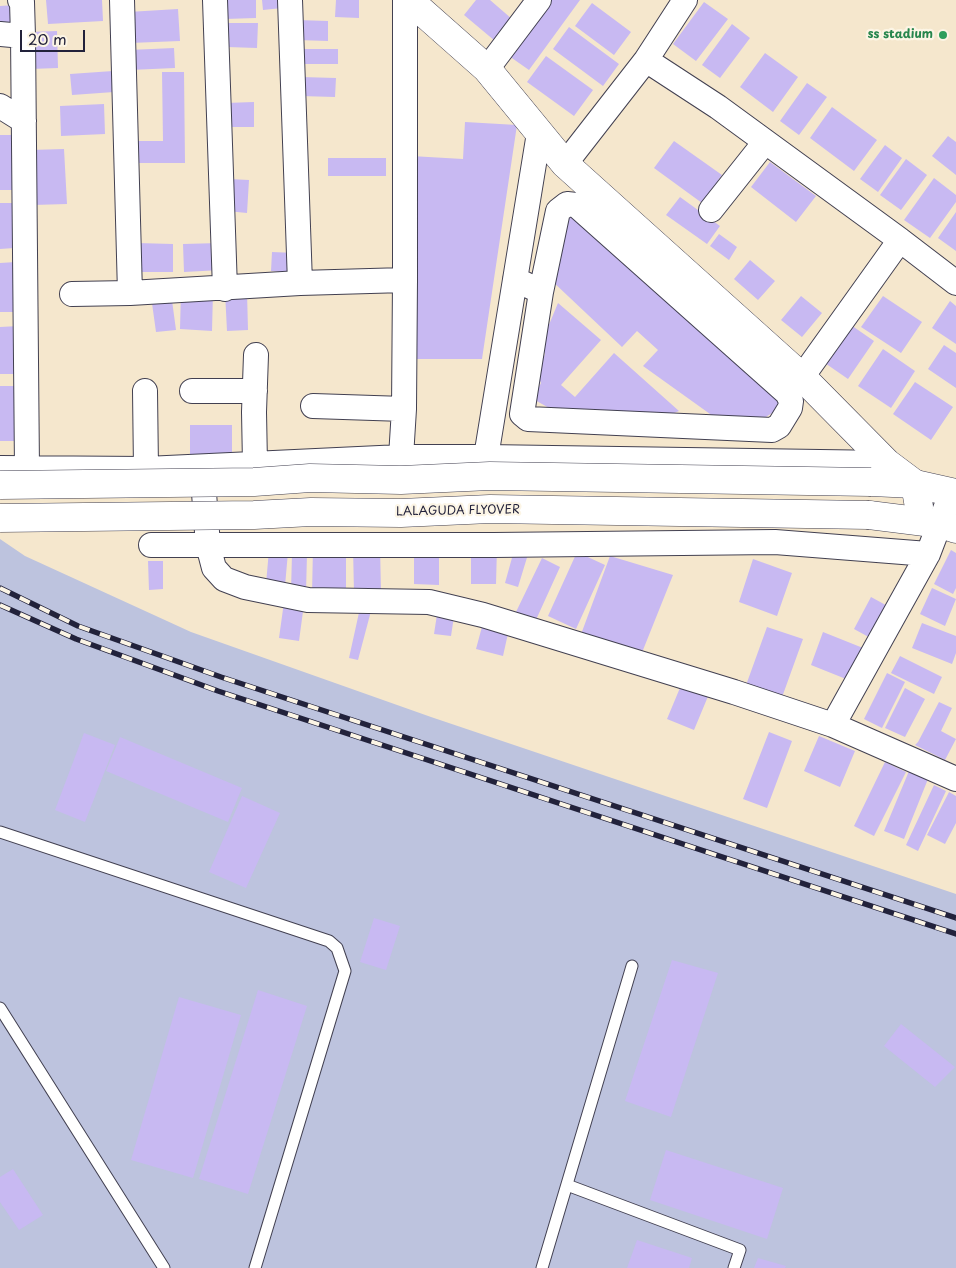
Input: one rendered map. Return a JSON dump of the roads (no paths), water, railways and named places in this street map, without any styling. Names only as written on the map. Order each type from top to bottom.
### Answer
[{"type":"main road","points":[[409,0],[486,69],[565,164],[802,377],[879,472]]},
{"type":"main road","points":[[0,484],[254,482],[310,478],[401,480],[490,476],[879,472],[916,484],[954,492]]},
{"type":"main road","points":[[916,484],[919,507],[938,524]]},
{"type":"main road","name":"LALAGUDA FLYOVER","points":[[0,518],[254,515],[310,512],[401,513],[490,509],[869,515],[938,524]]},
{"type":"street","points":[[20,0],[22,2],[11,35],[24,121],[27,468]]},
{"type":"street","points":[[122,0],[130,293]]},
{"type":"street","points":[[215,0],[225,289]]},
{"type":"street","points":[[290,0],[300,283]]},
{"type":"street","points":[[401,457],[404,409],[405,280],[404,0]]},
{"type":"street","points":[[486,69],[539,0]]},
{"type":"street","points":[[565,164],[646,60],[685,0]]},
{"type":"street","points":[[646,60],[718,107],[956,283]]},
{"type":"street","points":[[0,106],[24,121]]},
{"type":"street","points":[[486,457],[539,133]]},
{"type":"street","points":[[711,210],[765,142]]},
{"type":"street","points":[[566,204],[576,205],[786,393],[791,401],[790,408],[778,426],[772,430],[528,419],[522,414],[541,292],[558,211],[566,204]]},
{"type":"street","points":[[802,377],[900,240]]},
{"type":"street","points":[[515,279],[541,292]]},
{"type":"street","points":[[72,294],[405,280]]},
{"type":"street","points":[[255,464],[256,355]]},
{"type":"street","points":[[145,391],[146,469]]},
{"type":"street","points":[[192,391],[255,391]]},
{"type":"street","points":[[313,406],[404,409]]},
{"type":"street","points":[[0,468],[146,469],[401,457],[486,457],[879,472]]},
{"type":"street","points":[[202,467],[208,545],[214,568],[224,579],[246,587],[308,600],[429,602],[500,621],[734,692],[833,725],[956,779]]},
{"type":"street","points":[[833,725],[928,554],[938,524],[954,492]]},
{"type":"street","points":[[151,545],[494,545],[775,542],[928,554]]},
{"type":"lane","points":[[0,832],[329,941],[338,948],[345,971],[255,1268]]},
{"type":"lane","points":[[542,1268],[632,966]]},
{"type":"lane","points":[[0,1008],[164,1268]]},
{"type":"lane","points":[[567,1185],[740,1250],[734,1268]]},
{"type":"railway","points":[[0,588],[78,626],[221,677],[956,918]]},
{"type":"railway","points":[[0,605],[76,639],[218,691],[956,934]]},
{"type":"place","name":"ss stadium","points":[[943,35]]}]
